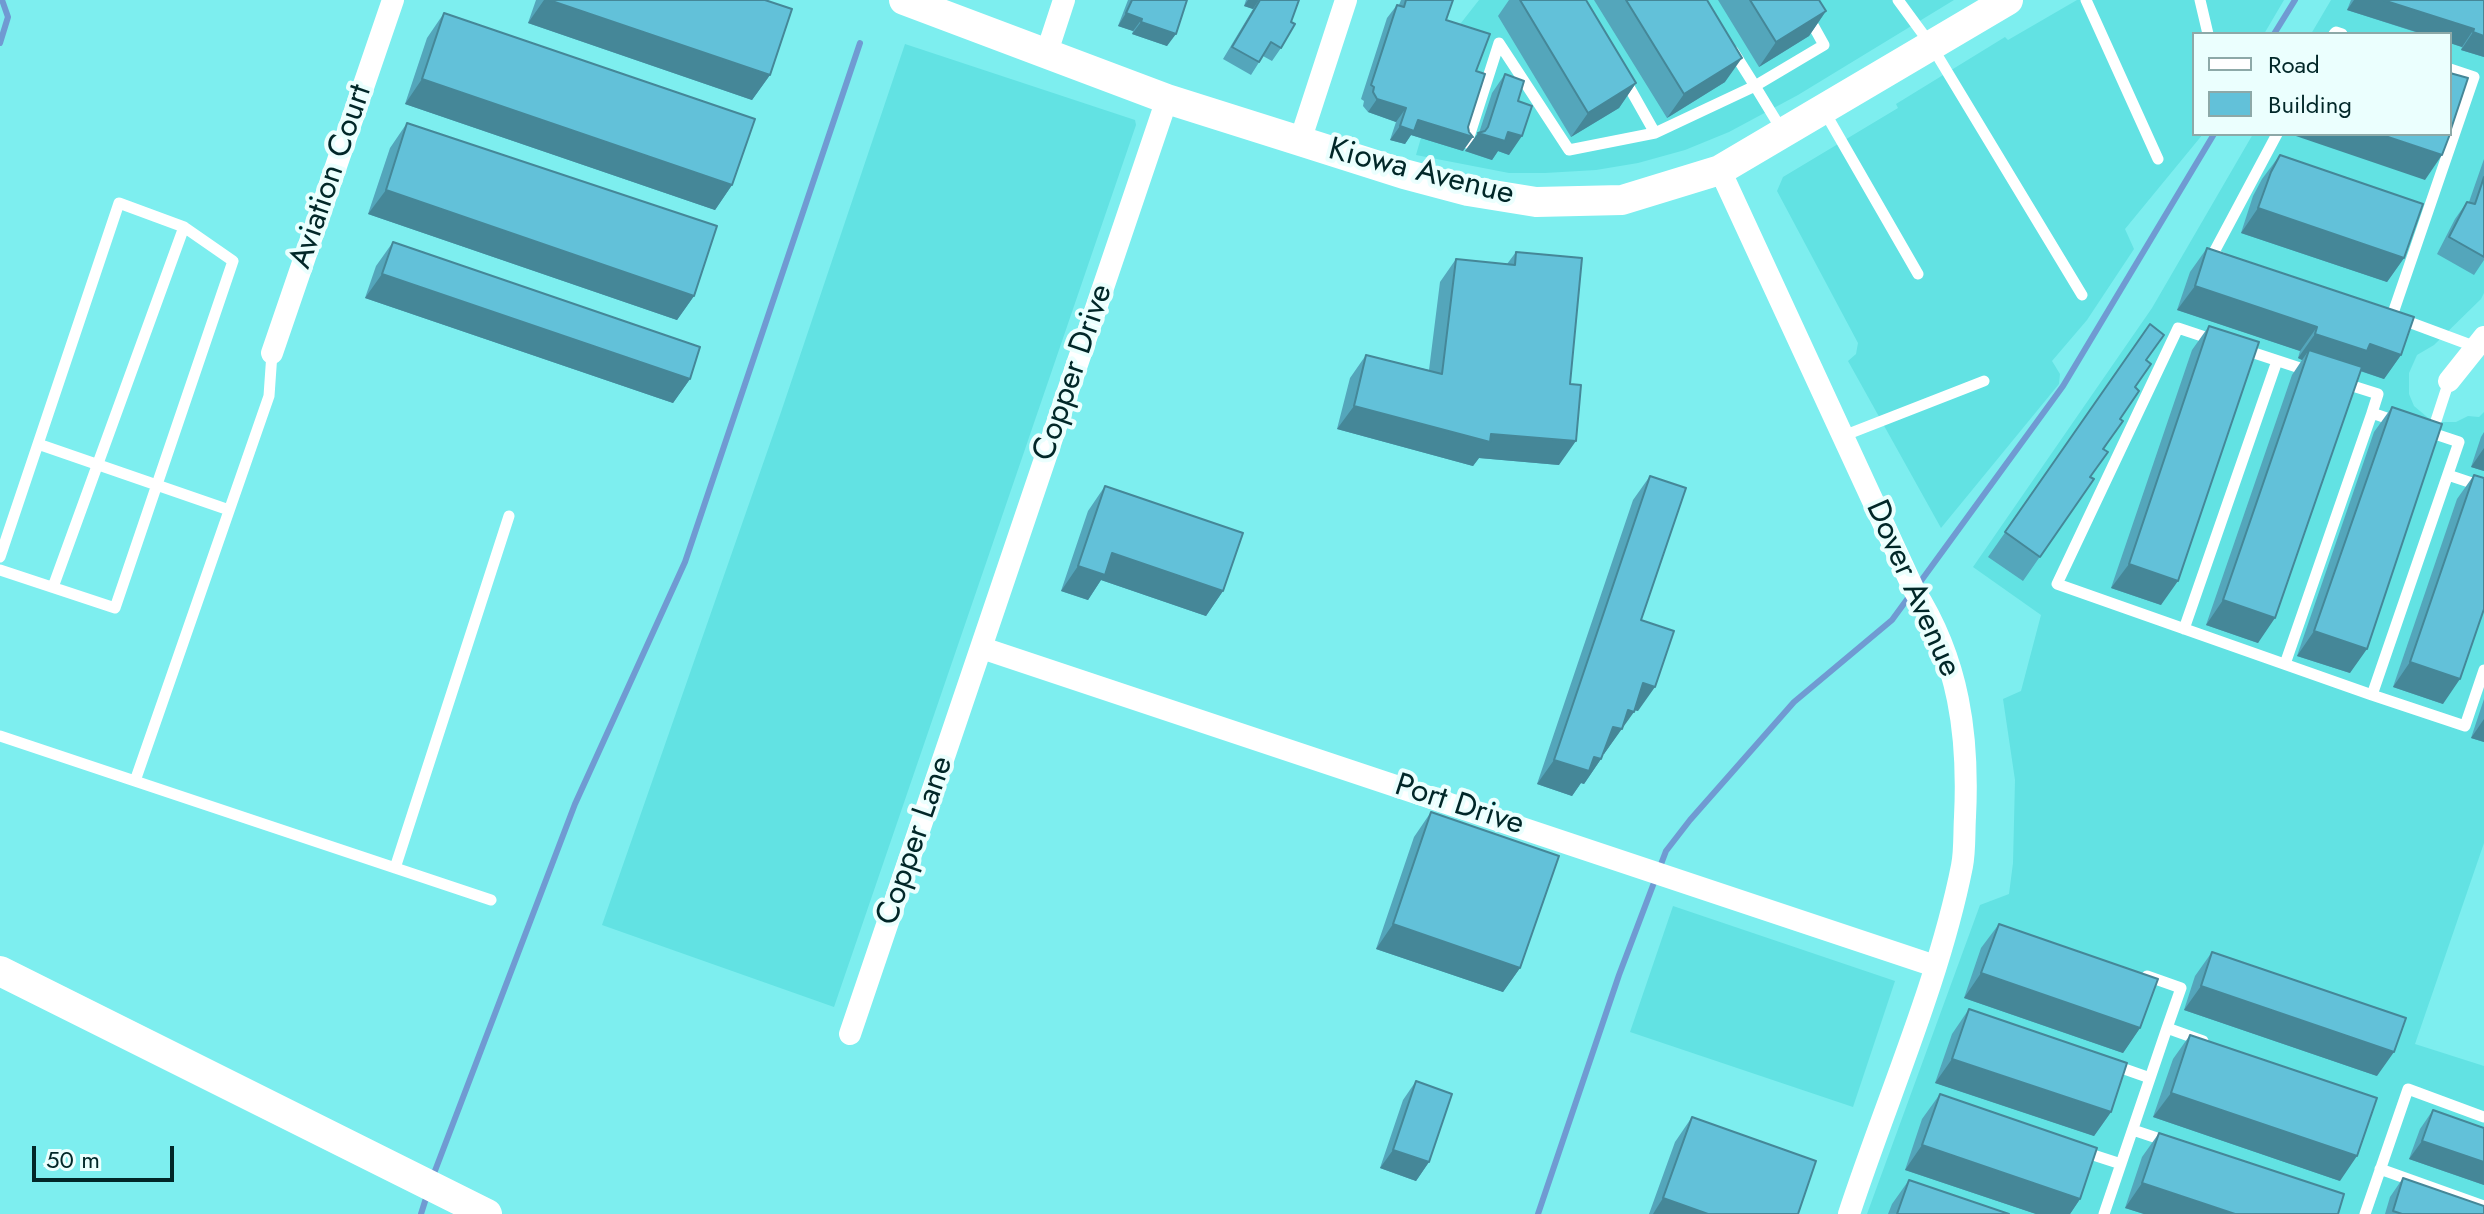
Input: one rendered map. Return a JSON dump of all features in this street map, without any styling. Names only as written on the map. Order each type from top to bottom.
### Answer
[{"type":"street","name":"Aviation Court","points":[[272,353],[393,0]]},
{"type":"street","name":"Kiowa Avenue","points":[[904,0],[1167,99],[1404,174],[1468,191],[1536,202],[1622,200],[1720,170],[2008,0]]},
{"type":"street","points":[[1046,55],[1064,0]]},
{"type":"street","points":[[1300,141],[1346,0]]},
{"type":"street","name":"Copper Drive","points":[[982,648],[1167,99]]},
{"type":"street","name":"Dover Avenue","points":[[1720,170],[1914,590],[1933,620],[1957,687],[1967,770],[1962,864],[1935,966],[1849,1214]]},
{"type":"street","points":[[2449,381],[2480,342]]},
{"type":"street","name":"Port Drive","points":[[982,648],[1935,966]]},
{"type":"street","name":"Copper Lane","points":[[850,1034],[982,648]]},
{"type":"street","points":[[0,971],[487,1214]]},
{"type":"lane","points":[[1467,143],[1499,43],[1569,150],[1655,133],[1755,86],[1824,45],[1799,0]]},
{"type":"lane","points":[[1898,0],[1931,45],[2082,295]]},
{"type":"lane","points":[[2086,0],[2158,159]]},
{"type":"lane","points":[[2200,0],[2208,32]]},
{"type":"lane","points":[[1724,37],[1784,132]]},
{"type":"lane","points":[[1618,67],[1655,133]]},
{"type":"lane","points":[[2392,316],[2474,77],[2452,70]]},
{"type":"lane","points":[[1823,109],[1918,274]]},
{"type":"lane","points":[[2228,260],[2213,254],[2276,136]]},
{"type":"lane","points":[[2267,157],[2281,162]]},
{"type":"lane","points":[[0,557],[119,203],[184,227],[233,261],[115,608],[0,570]]},
{"type":"lane","points":[[2414,207],[2428,211]]},
{"type":"lane","points":[[53,587],[184,227]]},
{"type":"lane","points":[[2378,311],[2480,342]]},
{"type":"lane","points":[[2221,342],[2178,328],[2057,584],[2465,726],[2484,670]]},
{"type":"lane","points":[[2235,347],[2321,375]]},
{"type":"lane","points":[[135,781],[269,396],[272,353]]},
{"type":"lane","points":[[2184,629],[2277,361]]},
{"type":"lane","points":[[2285,664],[2378,394],[2335,380]]},
{"type":"lane","points":[[1843,436],[1984,381]]},
{"type":"lane","points":[[2432,433],[2449,381]]},
{"type":"lane","points":[[2372,413],[2459,442],[2372,695]]},
{"type":"lane","points":[[38,444],[229,510]]},
{"type":"lane","points":[[2448,475],[2484,487]]},
{"type":"lane","points":[[395,868],[509,516]]},
{"type":"lane","points":[[0,736],[491,900]]},
{"type":"lane","points":[[2104,1214],[2181,988],[2139,973]]},
{"type":"lane","points":[[2167,1028],[2212,1044]]},
{"type":"lane","points":[[2108,1063],[2150,1078]]},
{"type":"lane","points":[[2365,1214],[2408,1089],[2484,1117]]},
{"type":"lane","points":[[2133,1130],[2178,1145]]},
{"type":"lane","points":[[2078,1150],[2121,1164]]},
{"type":"lane","points":[[2380,1169],[2484,1206]]},
{"type":"shaded area","points":[[1479,0],[1954,0],[1798,95],[1729,132],[1685,150],[1596,170],[1509,173],[1416,155],[1450,37]]},
{"type":"shaded area","points":[[2077,0],[2284,0],[2265,32],[2192,32],[2192,136],[2201,136],[2125,229],[2134,249],[2087,320],[2052,361],[2060,374],[2059,384],[1941,528],[1848,361],[1856,354],[1858,343],[1777,191],[1783,177],[1898,108],[1896,104],[2005,37],[2008,40]]},
{"type":"shaded area","points":[[2331,0],[2484,0],[2484,293],[2434,345],[2417,355],[2409,373],[2409,394],[2414,406],[2433,422],[2456,422],[2468,416],[2479,417],[2484,412],[2484,843],[2415,1044],[2484,1066],[2484,1214],[1867,1214],[1980,905],[2009,894],[2015,780],[2003,699],[2021,691],[2041,615],[1973,567],[2152,308],[2252,136],[2452,136],[2452,32],[2312,32]]},
{"type":"shaded area","points":[[905,44],[1135,120],[1136,125],[834,1007],[602,925],[780,415]]},
{"type":"shaded area","points":[[1673,906],[1895,981],[1853,1107],[1630,1032]]},
{"type":"building","points":[[549,0],[765,0],[792,9],[770,75]]},
{"type":"building","points":[[1132,0],[1187,0],[1176,34],[1141,22],[1142,19],[1126,13]]},
{"type":"building","points":[[1260,0],[1299,0],[1291,22],[1295,24],[1281,48],[1271,42],[1259,62],[1232,47]]},
{"type":"building","points":[[1406,0],[1453,0],[1446,20],[1490,34],[1476,71],[1485,74],[1468,127],[1473,137],[1418,120],[1414,131],[1400,126],[1406,108],[1377,99],[1373,92],[1371,85],[1397,5],[1404,7]]},
{"type":"building","points":[[1520,0],[1586,0],[1636,83],[1588,113]]},
{"type":"building","points":[[1626,0],[1707,0],[1742,58],[1684,94]]},
{"type":"building","points":[[1750,0],[1819,0],[1826,11],[1776,42]]},
{"type":"building","points":[[2383,0],[2484,0],[2484,36],[2473,32],[2474,29]]},
{"type":"building","points":[[444,13],[755,119],[732,185],[422,79]]},
{"type":"building","points":[[1505,74],[1524,81],[1518,101],[1532,106],[1522,136],[1508,132],[1505,141],[1478,133],[1488,127]]},
{"type":"building","points":[[2452,74],[2468,78],[2452,126]]},
{"type":"building","points":[[407,123],[717,226],[694,296],[386,190]]},
{"type":"building","points":[[2385,136],[2449,136],[2442,155]]},
{"type":"building","points":[[2280,155],[2423,204],[2404,258],[2258,208]]},
{"type":"building","points":[[2484,177],[2484,257],[2449,237],[2467,202],[2475,204]]},
{"type":"building","points":[[393,242],[700,347],[690,379],[382,274]]},
{"type":"building","points":[[2207,248],[2414,317],[2401,355],[2370,344],[2367,351],[2315,334],[2317,327],[2195,286]]},
{"type":"building","points":[[1516,252],[1582,258],[1570,384],[1581,385],[1576,441],[1491,434],[1490,442],[1354,406],[1366,355],[1442,374],[1456,259],[1515,265]]},
{"type":"building","points":[[2150,324],[2164,335],[2146,360],[2151,364],[2135,387],[2139,391],[2103,449],[2108,452],[2090,477],[2094,479],[2040,557],[2005,532]]},
{"type":"building","points":[[2209,326],[2259,342],[2178,581],[2129,564]]},
{"type":"building","points":[[2309,350],[2362,367],[2275,618],[2223,600]]},
{"type":"building","points":[[2392,407],[2442,424],[2367,649],[2314,631]]},
{"type":"building","points":[[2474,475],[2484,478],[2484,609],[2460,679],[2410,662]]},
{"type":"building","points":[[1650,476],[1686,488],[1641,620],[1674,631],[1655,687],[1643,683],[1634,712],[1628,710],[1622,729],[1613,727],[1601,759],[1594,757],[1589,771],[1554,760]]},
{"type":"building","points":[[1105,486],[1243,533],[1223,591],[1112,553],[1105,575],[1078,566]]},
{"type":"building","points":[[1431,812],[1559,856],[1520,968],[1393,924]]},
{"type":"building","points":[[1999,924],[2158,979],[2140,1028],[1981,973]]},
{"type":"building","points":[[2212,952],[2406,1018],[2394,1052],[2201,986]]},
{"type":"building","points":[[1969,1009],[2127,1063],[2111,1112],[1952,1059]]},
{"type":"building","points":[[2190,1035],[2377,1098],[2357,1156],[2171,1093]]},
{"type":"building","points":[[1416,1081],[1452,1094],[1429,1162],[1393,1150]]},
{"type":"building","points":[[1940,1094],[2097,1148],[2080,1199],[1922,1145]]},
{"type":"building","points":[[2433,1110],[2484,1128],[2484,1162],[2422,1141]]},
{"type":"building","points":[[1692,1117],[1816,1161],[1798,1214],[1708,1214],[1663,1198]]},
{"type":"building","points":[[2159,1133],[2344,1194],[2338,1214],[2235,1214],[2142,1183]]},
{"type":"building","points":[[2403,1178],[2484,1206],[2484,1214],[2402,1214],[2393,1211]]},
{"type":"building","points":[[1909,1180],[2009,1214],[1897,1214]]},
{"type":"waterway","points":[[0,43],[8,17],[2,0]]},
{"type":"waterway","points":[[2275,32],[2295,0]]},
{"type":"waterway","points":[[433,1176],[575,804],[685,562],[860,43]]},
{"type":"waterway","points":[[1918,585],[2063,386],[2213,136]]},
{"type":"waterway","points":[[1538,1214],[1619,975],[1666,851],[1794,702],[1892,620],[1911,594]]},
{"type":"waterway","points":[[421,1214],[427,1195]]}]
